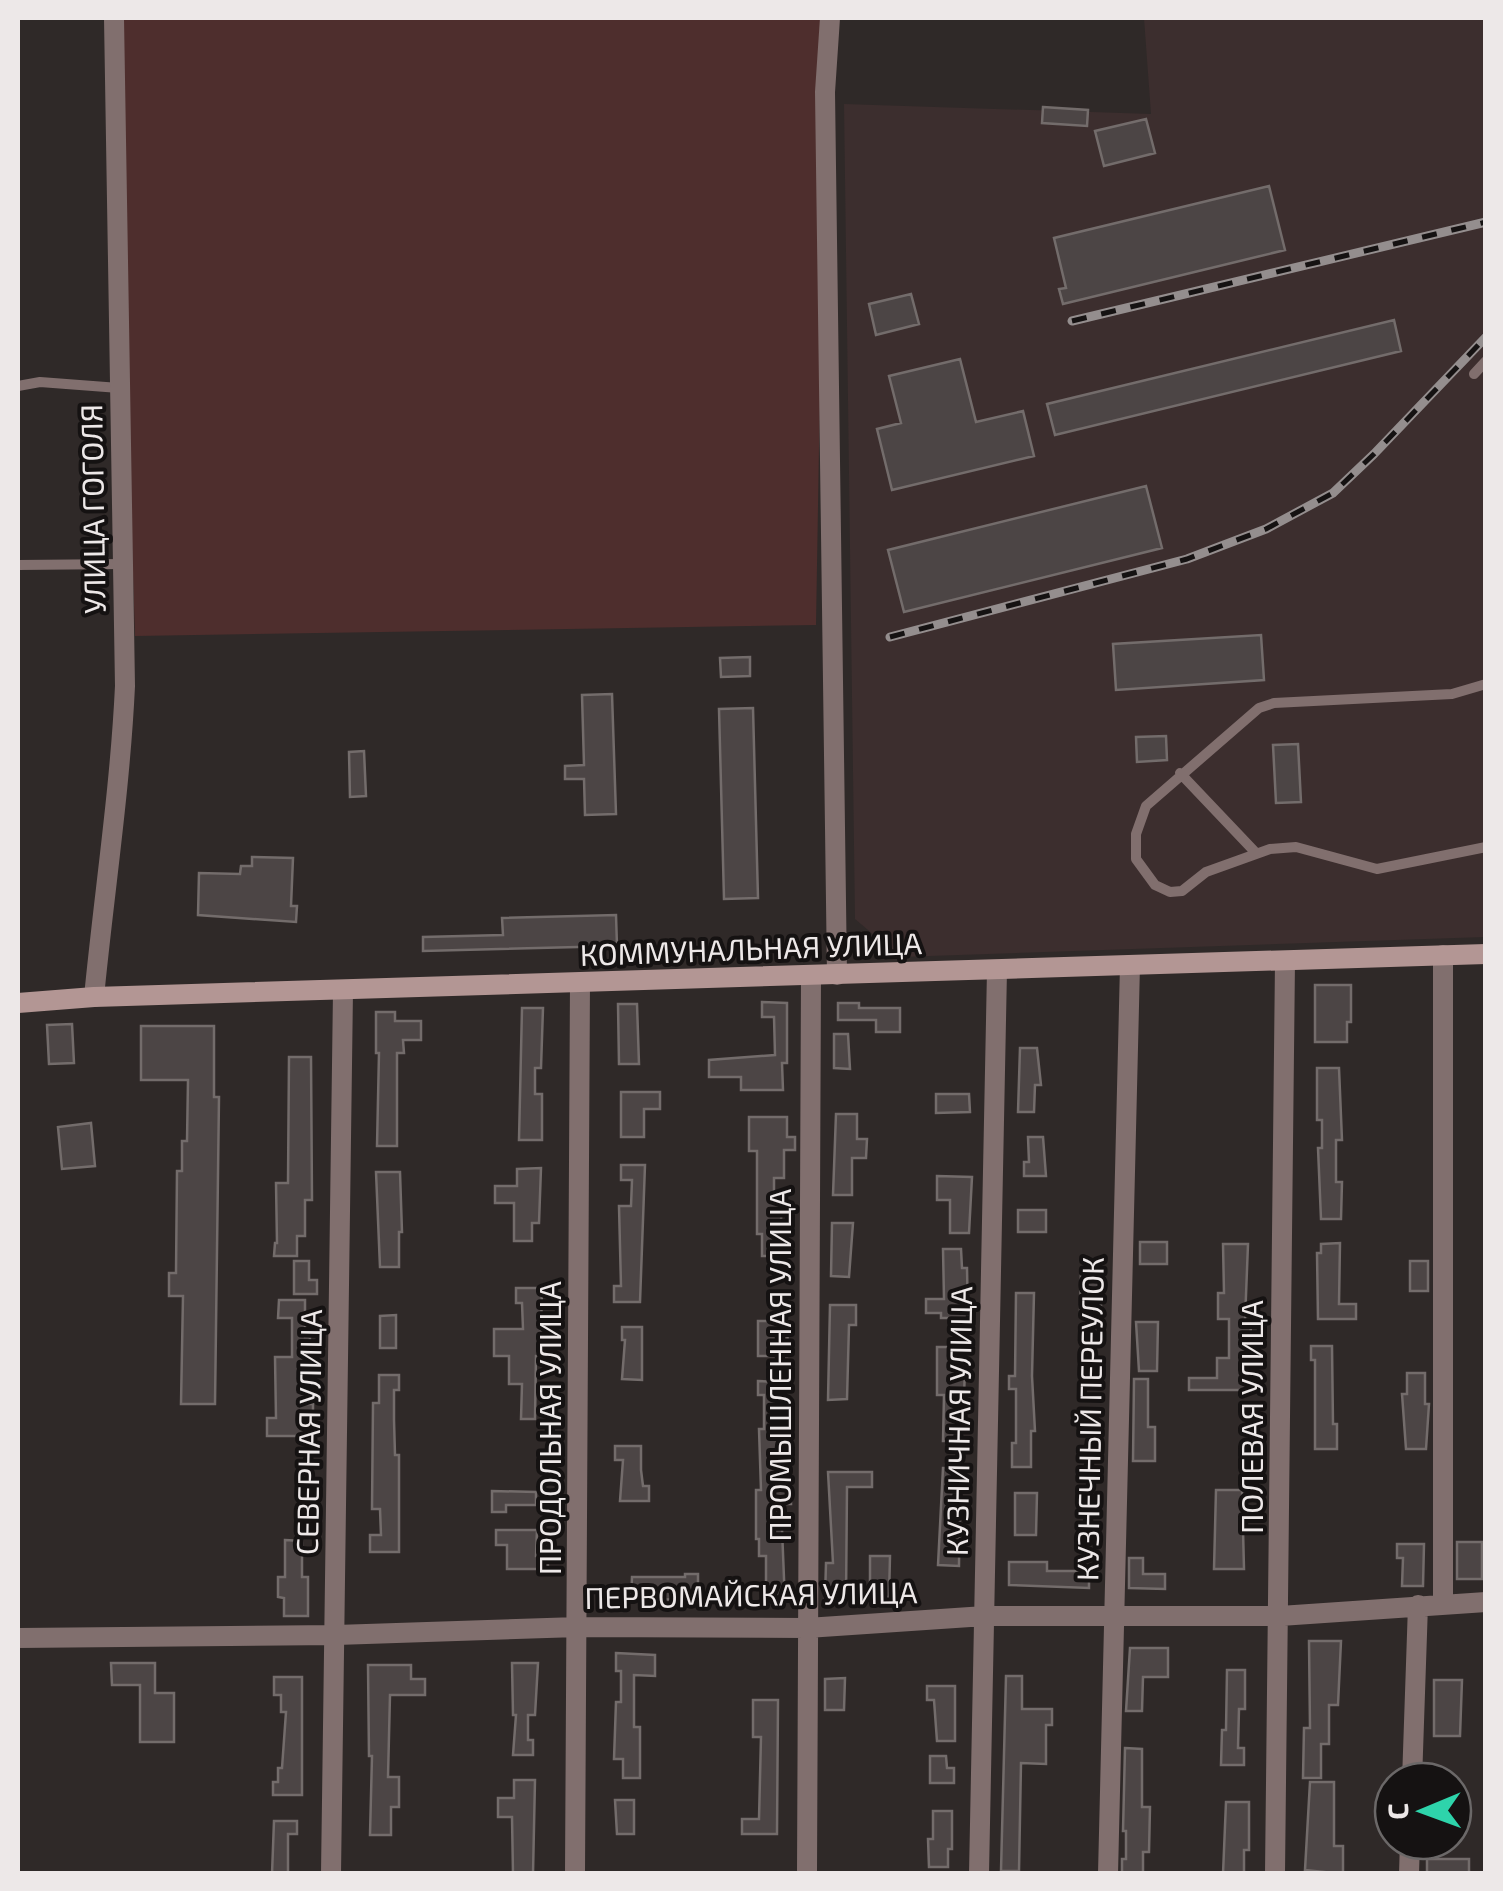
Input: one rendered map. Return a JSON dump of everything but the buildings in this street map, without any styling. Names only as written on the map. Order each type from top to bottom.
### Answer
[{"type":"street","name":"УЛИЦА ГОГОЛЯ","points":[[94,998],[108,852],[121,770],[125,686],[114,18]]},
{"type":"street","points":[[830,18],[826,112],[837,975]]},
{"type":"street","name":"КОММУНАЛЬНАЯ УЛИЦА","points":[[18,1003],[1486,954]]},
{"type":"street","points":[[1443,1604],[1444,955]]},
{"type":"street","name":"ПОЛЕВАЯ УЛИЦА","points":[[1276,1874],[1285,961]]},
{"type":"street","name":"КУЗНЕЧНЫЙ ПЕРЕУЛОК","points":[[1108,1874],[1130,965]]},
{"type":"street","name":"КУЗНИЧНАЯ УЛИЦА","points":[[979,1874],[998,970]]},
{"type":"street","name":"ПРОМЫШЛЕННАЯ УЛИЦА","points":[[806,1874],[811,976]]},
{"type":"street","name":"ПРОДОЛЬНАЯ УЛИЦА","points":[[575,1874],[580,983]]},
{"type":"street","name":"СЕВЕРНАЯ УЛИЦА","points":[[332,1874],[343,991]]},
{"type":"street","name":"ПЕРВОМАЙСКАЯ УЛИЦА","points":[[18,1638],[336,1635],[578,1627],[807,1628],[984,1616],[1280,1616],[1486,1602]]},
{"type":"street","points":[[1413,1761],[1418,1606]]},
{"type":"lane","points":[[1474,374],[1486,361]]},
{"type":"lane","points":[[18,386],[40,382],[120,388]]},
{"type":"lane","points":[[18,565],[123,564]]},
{"type":"lane","points":[[1486,684],[1452,694],[1274,703],[1259,708],[1146,806],[1136,834],[1136,859],[1154,885],[1170,892],[1182,891],[1206,872],[1256,853],[1296,847],[1377,868],[1486,847]]},
{"type":"lane","points":[[1180,774],[1256,853]]},
{"type":"shaded area","points":[[115,18],[830,18],[825,92],[816,625],[135,636]]},
{"type":"shaded area","points":[[1144,18],[1485,18],[1485,937],[900,957],[855,919],[844,104],[1151,114]]},
{"type":"railway","points":[[1072,321],[1486,222]]},
{"type":"railway","points":[[890,637],[1187,559],[1266,529],[1333,493],[1486,337]]}]
